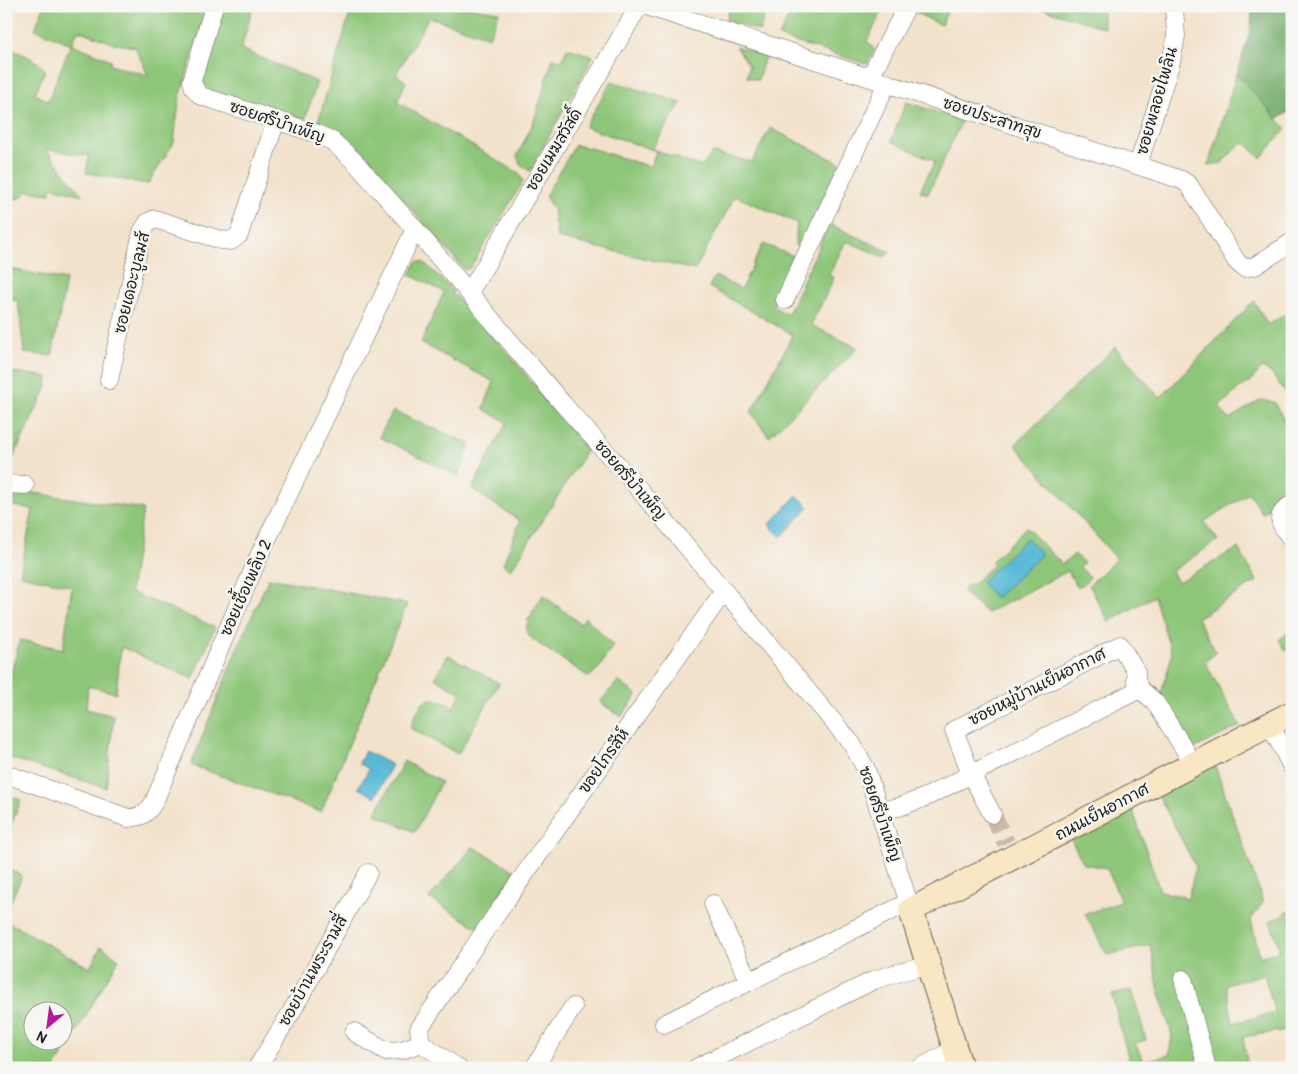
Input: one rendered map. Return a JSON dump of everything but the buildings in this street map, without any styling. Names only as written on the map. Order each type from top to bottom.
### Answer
[{"type":"street","name":"ซอยศรีบำเพ็ญ","points":[[214,6],[192,81],[194,88],[201,96],[315,133],[332,141],[366,173],[632,481],[852,744],[866,769],[958,1058]]},
{"type":"street","name":"ซอยเมฆสวัสดิ์","points":[[469,293],[639,6]]},
{"type":"street","name":"ซอยประสาทสุข","points":[[646,6],[870,77],[1182,180],[1190,185],[1237,262],[1244,268],[1255,266],[1292,242]]},
{"type":"street","points":[[870,77],[908,6]]},
{"type":"street","name":"ซอยพลอยไพลิน","points":[[1138,165],[1171,62],[1176,36],[1174,6]]},
{"type":"street","points":[[785,300],[887,83]]},
{"type":"street","name":"ซอยเดอะบูลมส์","points":[[109,380],[136,253],[142,232],[148,222],[156,219],[221,240],[231,241],[239,234],[276,120]]},
{"type":"street","name":"ซอยเชื้อเพลิง 2","points":[[6,774],[128,818],[140,818],[149,812],[260,554],[415,229]]},
{"type":"street","points":[[6,484],[25,485]]},
{"type":"street","points":[[1292,504],[1282,511],[1280,520],[1292,540]]},
{"type":"street","name":"ฃอยโกรสีห์","points":[[421,1042],[419,1029],[484,932],[724,591]]},
{"type":"street","name":"ซอยหมู่บ้านเย็นอากาศ","points":[[992,814],[972,774],[954,730],[1120,645],[1136,672],[1136,680],[1140,689],[1155,702],[1193,763]]},
{"type":"street","points":[[880,811],[899,807],[926,797],[1140,689]]},
{"type":"street","name":"ถนนเย็นอากาศ","points":[[910,906],[1010,851],[1292,713]]},
{"type":"street","points":[[1270,724],[1292,767]]},
{"type":"street","name":"ซอยบ้านพระรามสี่","points":[[257,1068],[292,1011],[368,873]]},
{"type":"street","points":[[713,904],[748,982]]},
{"type":"street","points":[[664,1024],[748,982],[910,906]]},
{"type":"street","points":[[696,1068],[874,980],[928,964]]},
{"type":"street","points":[[1182,979],[1207,1068]]},
{"type":"street","points":[[534,1068],[573,1007]]},
{"type":"street","points":[[354,1032],[386,1051],[402,1050],[421,1042],[458,1068]]},
{"type":"street","points":[[920,1068],[958,1058]]},
{"type":"green space","points":[[44,6],[207,6],[179,101],[174,142],[148,184],[86,173],[89,156],[46,149],[82,195],[52,187],[50,194],[27,191],[20,199],[6,196],[6,49],[28,56],[42,66],[45,70],[35,94],[48,101],[71,44],[35,29]],"holes":[[[78,30],[113,43],[135,47],[148,75],[110,65],[111,60],[72,44]]]},
{"type":"green space","points":[[220,6],[253,6],[241,49],[317,82],[305,119],[210,94],[199,85]]},
{"type":"green space","points":[[352,6],[460,6],[499,12],[489,37],[429,17],[396,74],[406,82],[397,102],[519,173],[523,182],[470,268],[465,270],[364,158],[318,122]]},
{"type":"green space","points":[[730,6],[767,6],[760,31],[726,21]]},
{"type":"green space","points":[[795,6],[899,6],[898,8],[884,8],[867,41],[875,50],[867,64],[778,37]]},
{"type":"green space","points":[[914,6],[950,6],[941,25],[912,11]]},
{"type":"green space","points":[[1034,6],[1102,6],[1104,28]]},
{"type":"green space","points":[[1252,6],[1292,6],[1292,110],[1277,119],[1237,74],[1251,28]]},
{"type":"green space","points":[[736,46],[765,56],[758,80],[747,77],[749,66]]},
{"type":"green space","points":[[567,48],[593,56],[530,171],[521,166],[517,156],[534,121],[553,58],[562,61]]},
{"type":"green space","points":[[1237,73],[1286,129],[1261,158],[1246,144],[1241,143],[1222,163],[1208,165]]},
{"type":"green space","points":[[612,81],[681,103],[652,149],[702,167],[712,153],[752,162],[770,128],[840,163],[800,249],[795,245],[797,223],[735,196],[695,270],[557,238],[553,209],[545,196],[575,145],[651,167],[656,151],[585,127]]},
{"type":"green space","points":[[906,102],[962,120],[928,194],[920,191],[935,161],[891,141]]},
{"type":"green space","points":[[829,224],[890,252],[884,257],[846,241],[829,275],[834,278],[811,325],[858,348],[769,437],[751,412],[793,335],[709,287],[715,276],[741,289],[763,244],[796,257],[773,307],[788,314]]},
{"type":"green space","points":[[419,261],[425,263],[453,291],[452,295],[507,352],[587,450],[511,570],[503,564],[520,521],[472,489],[507,422],[483,409],[494,382],[421,343],[444,292],[410,275]]},
{"type":"green space","points":[[6,268],[66,280],[52,356],[24,353],[18,300],[6,301]]},
{"type":"green space","points":[[1254,301],[1268,325],[1292,310],[1292,401],[1270,372],[1262,368],[1250,382],[1241,387],[1219,407],[1229,419],[1260,400],[1274,402],[1292,434],[1292,493],[1262,513],[1249,493],[1204,522],[1218,540],[1172,571],[1178,582],[1238,548],[1257,581],[1197,618],[1216,652],[1205,662],[1240,726],[1193,749],[1160,698],[1172,655],[1154,596],[1109,622],[1089,585],[1117,559],[1015,445],[1115,347],[1160,398]]},
{"type":"green space","points":[[14,372],[48,377],[47,387],[6,473],[6,401]]},
{"type":"green space","points":[[393,411],[470,444],[459,476],[379,437]]},
{"type":"green space","points":[[11,492],[27,492],[143,509],[130,592],[215,627],[193,679],[121,647],[116,693],[88,686],[86,709],[114,716],[106,788],[6,757],[6,692],[20,640],[63,649],[72,586],[20,575],[33,509],[13,506]]},
{"type":"green space","points":[[1026,527],[1062,564],[1075,554],[1084,563],[1080,567],[1090,577],[1084,584],[1077,587],[1068,571],[987,613],[962,591],[970,583],[972,585],[993,565],[991,562]]},
{"type":"green space","points":[[269,578],[407,604],[321,812],[191,765],[237,649]]},
{"type":"green space","points":[[543,595],[581,624],[585,617],[613,645],[599,668],[589,677],[533,640],[526,632],[528,620]]},
{"type":"green space","points":[[1292,629],[1292,647],[1286,651],[1279,640]]},
{"type":"green space","points":[[448,655],[499,683],[458,754],[410,728],[425,701],[437,699],[453,708],[461,693],[435,678]]},
{"type":"green space","points":[[618,681],[637,695],[621,717],[600,702]]},
{"type":"green space","points":[[1213,760],[1263,902],[1251,920],[1260,957],[1280,950],[1270,921],[1292,910],[1292,1029],[1243,1037],[1248,1068],[1131,1068],[1112,995],[1132,990],[1146,1040],[1135,1043],[1143,1061],[1169,1055],[1172,1035],[1157,983],[1151,945],[1107,955],[1085,914],[1121,902],[1107,868],[1084,864],[1070,838],[1131,805],[1160,891],[1188,898],[1196,867],[1156,791]],"holes":[[[1264,974],[1275,1013],[1233,1023],[1226,985]]]},
{"type":"green space","points":[[404,761],[441,782],[415,832],[375,814]]},
{"type":"green space","points":[[6,795],[21,800],[6,838]]},
{"type":"green space","points":[[473,847],[515,871],[478,928],[429,898]]},
{"type":"green space","points":[[6,868],[22,876],[6,912]]},
{"type":"green space","points":[[6,921],[90,968],[101,946],[119,959],[72,1039],[72,1002],[22,1002],[22,1052],[64,1052],[55,1068],[6,1068]]},
{"type":"water","points":[[797,495],[809,507],[781,537],[769,525]]},
{"type":"water","points":[[1027,538],[1042,554],[996,598],[981,582]]},
{"type":"water","points":[[365,751],[392,765],[375,797],[358,788],[369,769],[359,763]]},
{"type":"tunnel","points":[[992,814],[1006,843]]}]
